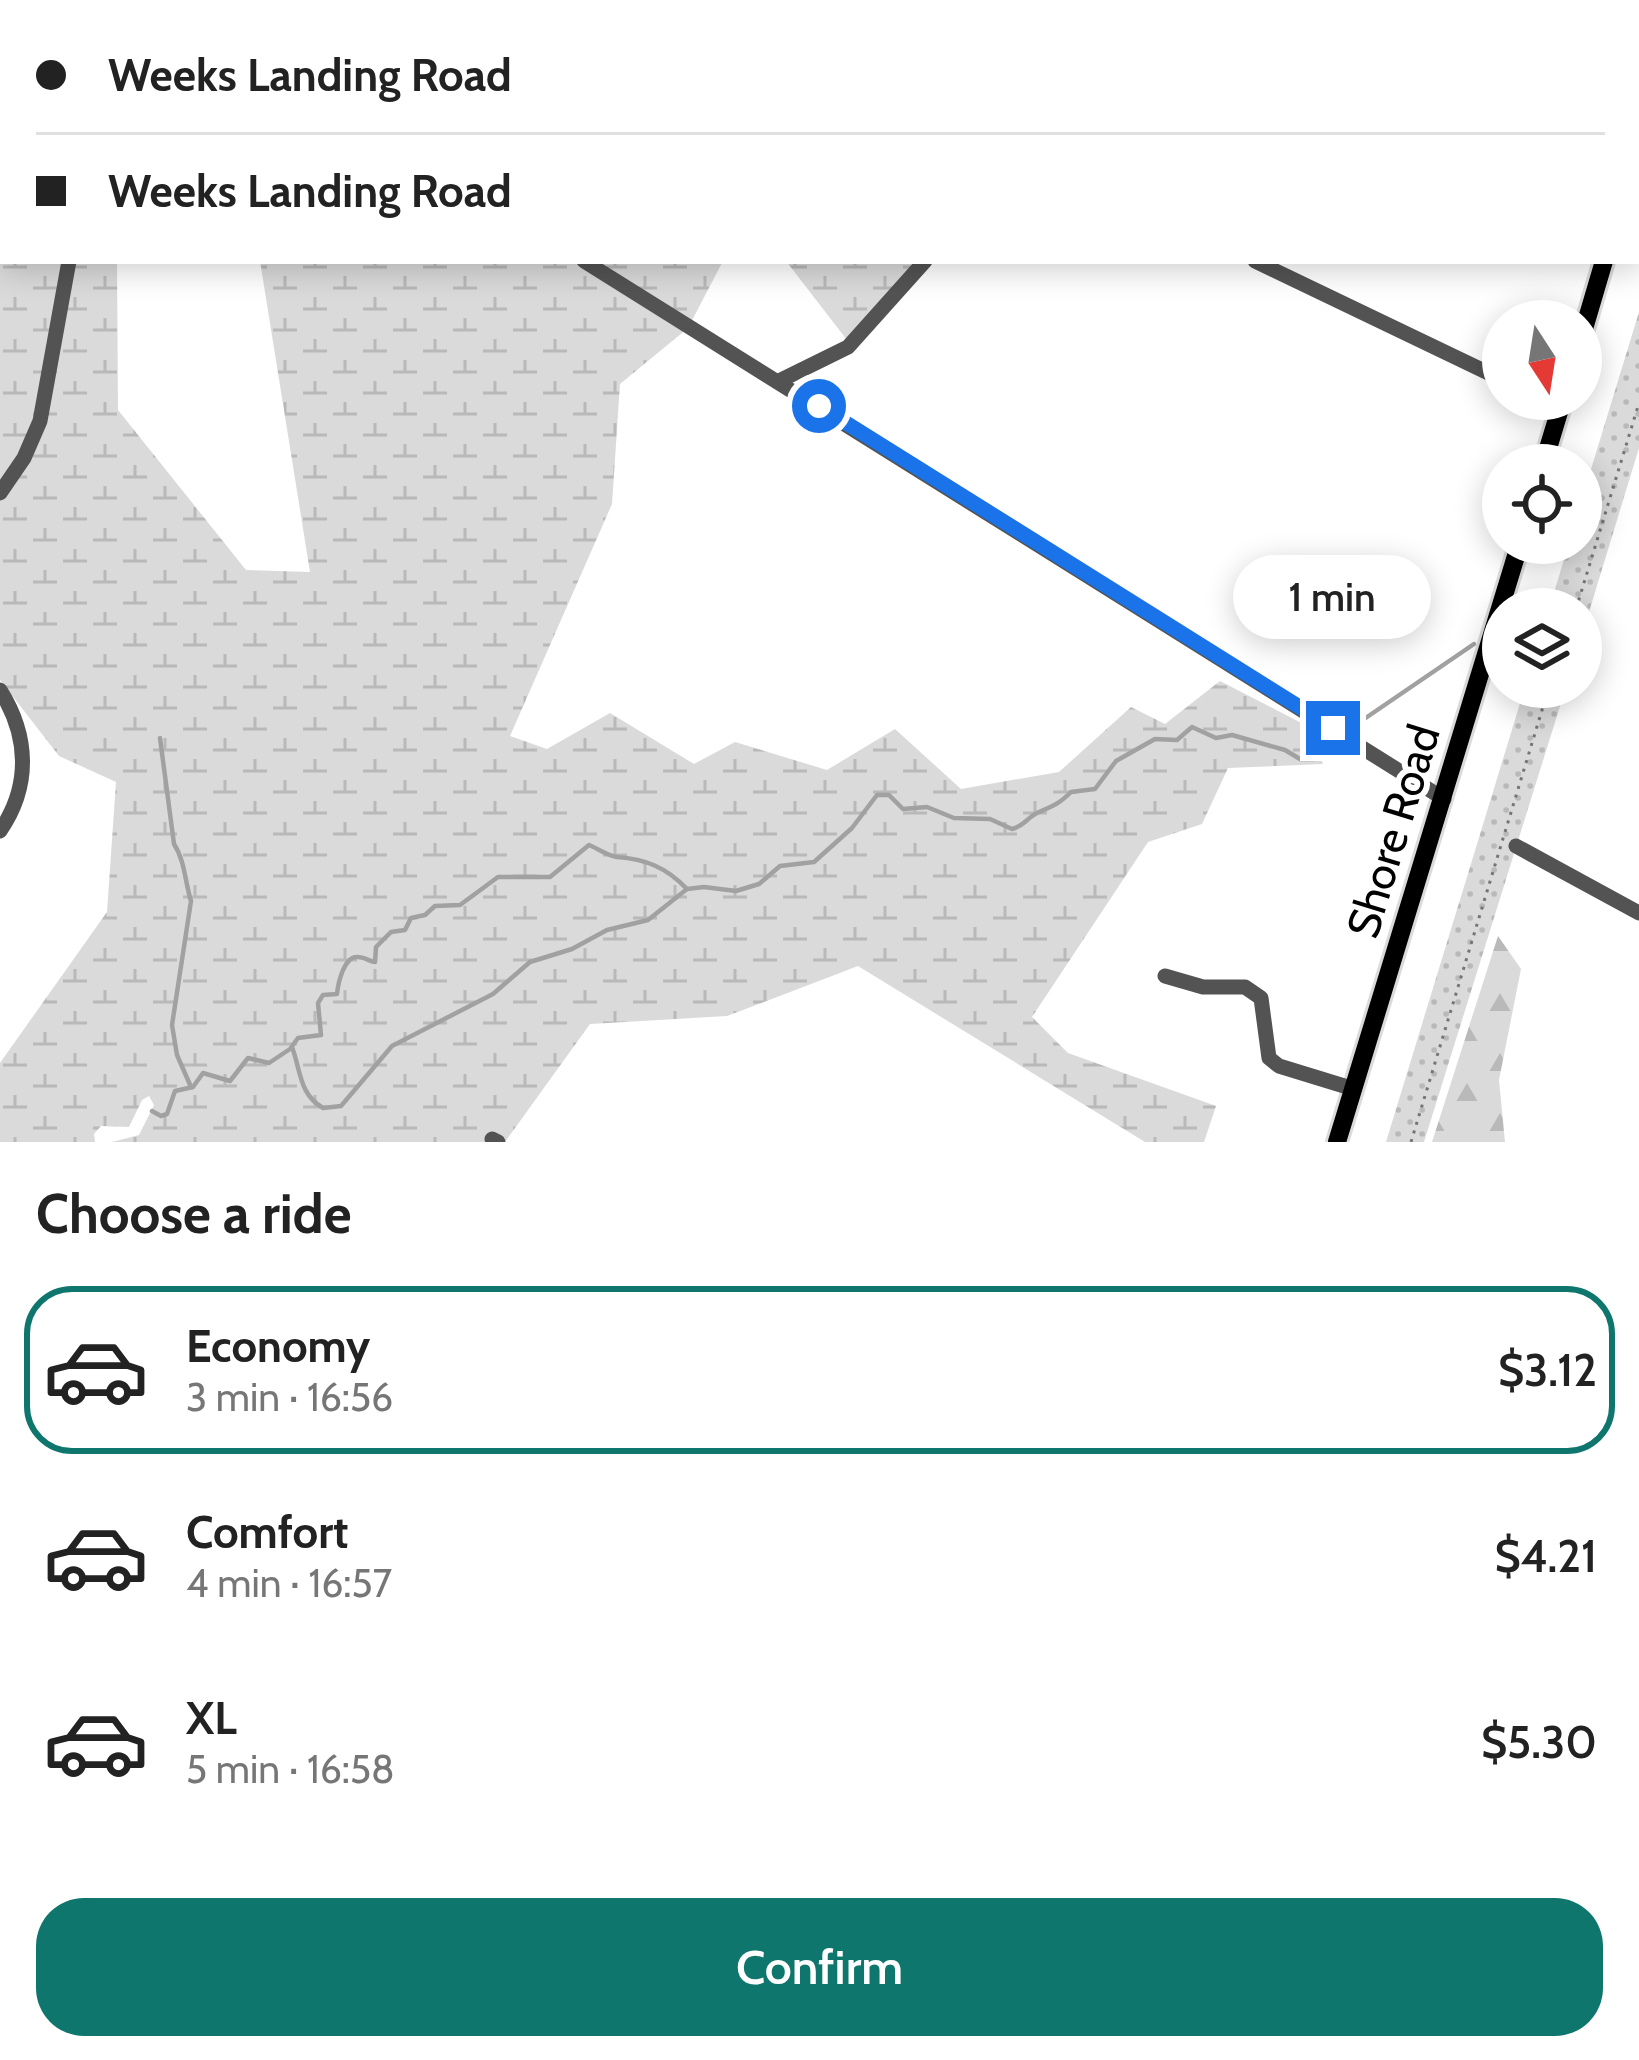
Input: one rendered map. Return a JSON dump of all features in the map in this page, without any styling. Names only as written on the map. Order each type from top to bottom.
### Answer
[{"type":"main road","points":[[1592,300],[1603,264]]},
{"type":"main road","name":"Shore Road","points":[[1337,1142],[1514,564]]},
{"type":"street","points":[[0,493],[24,458],[40,421],[68,264]]},
{"type":"street","points":[[589,264],[1444,799]]},
{"type":"street","points":[[779,381],[848,347],[922,264]]},
{"type":"street","points":[[1261,264],[1482,370]]},
{"type":"street","points":[[0,690],[19,727],[24,765],[14,807],[0,831]]},
{"type":"street","points":[[1516,846],[1639,913]]},
{"type":"street","points":[[1165,976],[1203,987],[1246,987],[1261,998],[1269,1058],[1279,1066],[1354,1089]]},
{"type":"path","points":[[1582,588],[1639,404]]},
{"type":"path","points":[[1411,1142],[1543,708]]},
{"type":"green space","points":[[0,264],[117,264],[118,410],[246,570],[310,572],[260,264],[721,264],[688,328],[620,384],[612,504],[510,736],[547,749],[610,713],[694,764],[735,742],[827,770],[895,729],[961,789],[1059,772],[1131,707],[1165,724],[1220,681],[1311,728],[1323,764],[1228,768],[1202,824],[1148,842],[1032,1017],[1068,1053],[1216,1106],[1204,1142],[1145,1142],[858,966],[727,1016],[590,1024],[505,1142],[112,1142],[139,1135],[154,1105],[149,1096],[142,1100],[129,1127],[101,1126],[94,1134],[95,1142],[0,1142],[0,1063],[107,912],[116,782],[59,756],[0,680]]},
{"type":"green space","points":[[788,264],[915,264],[847,340]]},
{"type":"green space","points":[[1639,312],[1639,448],[1596,588],[1555,588],[1563,564],[1602,564],[1599,444]]},
{"type":"green space","points":[[1519,708],[1559,708],[1424,1142],[1386,1142]]},
{"type":"green space","points":[[1498,936],[1521,969],[1499,1080],[1505,1142],[1432,1142]]},
{"type":"waterway","points":[[1348,730],[1474,644]]},
{"type":"waterway","points":[[292,1047],[309,1096],[323,1108],[341,1106],[392,1046],[493,994],[530,962],[572,949],[607,930],[648,920],[687,889],[736,891],[759,884],[780,866],[814,862],[852,828],[877,795],[889,795],[903,809],[927,807],[954,818],[990,819],[1012,829],[1071,792],[1095,789],[1116,761],[1155,739],[1177,740],[1192,727],[1216,738],[1232,735],[1285,750],[1300,759],[1314,759],[1330,739]]},
{"type":"waterway","points":[[160,738],[174,844],[191,901],[172,1025],[177,1055],[191,1087]]},
{"type":"waterway","points":[[152,1111],[167,1114],[175,1091],[193,1087],[203,1073],[230,1081],[248,1058],[269,1063],[298,1038],[321,1035],[318,1003],[323,995],[337,994],[349,961],[358,957],[375,962],[376,947],[391,932],[405,930],[411,918],[435,906],[460,905],[498,877],[550,877],[589,845],[655,866],[687,889]]},
{"type":"route","points":[[819,406],[1333,728]]}]
